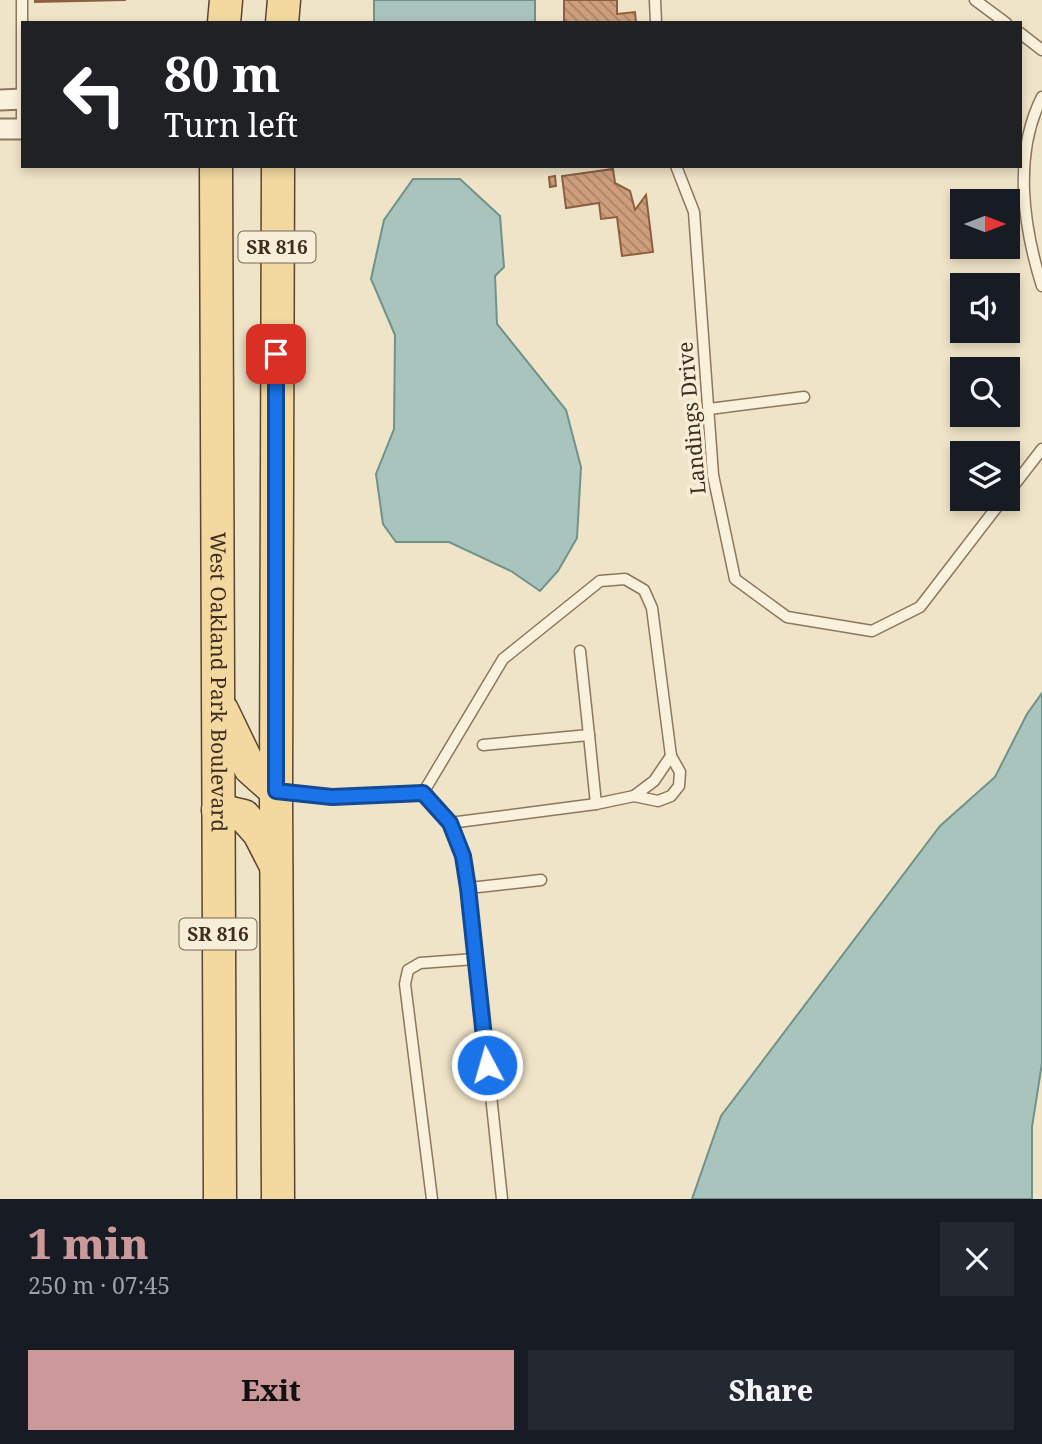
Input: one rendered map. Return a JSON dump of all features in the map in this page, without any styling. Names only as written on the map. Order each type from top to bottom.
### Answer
[{"type":"main road","points":[[224,21],[226,0]]},
{"type":"main road","points":[[282,21],[284,0]]},
{"type":"main road","name":"West Oakland Park Boulevard","points":[[216,168],[220,1199]]},
{"type":"main road","name":"SR 816","points":[[278,168],[278,1199]]},
{"type":"main road","points":[[219,705],[250,768],[276,791]]},
{"type":"main road","points":[[218,810],[244,816],[260,834],[277,867]]},
{"type":"street","points":[[0,100],[21,99]]},
{"type":"street","points":[[0,129],[21,129]]},
{"type":"lane","points":[[22,0],[22,21]]},
{"type":"lane","points":[[655,0],[656,21]]},
{"type":"lane","points":[[975,0],[1003,21]]},
{"type":"lane","points":[[1022,35],[1042,50]]},
{"type":"lane","points":[[1042,97],[1032,117],[1023,154],[1025,204],[1034,262],[1042,286]]},
{"type":"lane","name":"Landings Drive","points":[[677,168],[694,212],[713,475],[735,579],[787,617],[872,631],[920,607],[994,511]]},
{"type":"lane","points":[[709,409],[804,397]]},
{"type":"lane","points":[[1020,477],[1042,449]]},
{"type":"lane","points":[[423,793],[503,659],[600,582],[625,579],[644,590],[652,608],[671,756],[680,772],[679,786],[671,796],[658,801],[634,796],[596,804],[450,823]]},
{"type":"lane","points":[[580,651],[596,804]]},
{"type":"lane","points":[[483,745],[589,735]]},
{"type":"lane","points":[[634,796],[654,781],[671,756]]},
{"type":"lane","points":[[276,791],[332,797],[423,793]]},
{"type":"lane","points":[[423,793],[450,823],[463,856],[502,1199]]},
{"type":"lane","points":[[468,888],[541,880]]},
{"type":"lane","points":[[432,1199],[405,984],[408,970],[420,963],[475,959]]},
{"type":"water","points":[[374,0],[535,0],[535,21],[374,21]]},
{"type":"water","points":[[413,179],[460,179],[500,216],[504,267],[495,276],[497,324],[566,410],[581,467],[577,538],[558,571],[540,591],[511,571],[449,542],[396,542],[383,524],[376,474],[394,429],[395,335],[371,279],[384,220]]},
{"type":"water","points":[[1042,693],[1042,1063],[1032,1127],[1032,1199],[692,1199],[721,1116],[940,826],[995,777],[1027,714]]},
{"type":"building","points":[[35,0],[126,0],[35,2]]},
{"type":"building","points":[[564,0],[617,0],[617,14],[635,12],[636,21],[564,21]]},
{"type":"building","points":[[613,169],[615,183],[630,191],[635,210],[646,195],[653,252],[622,256],[617,217],[601,219],[599,203],[566,208],[562,176]]},
{"type":"building","points":[[555,176],[556,186],[550,187],[549,177]]},
{"type":"route","points":[[276,354],[276,791],[332,797],[423,793],[450,823],[463,856],[468,888],[487,1065]]}]
